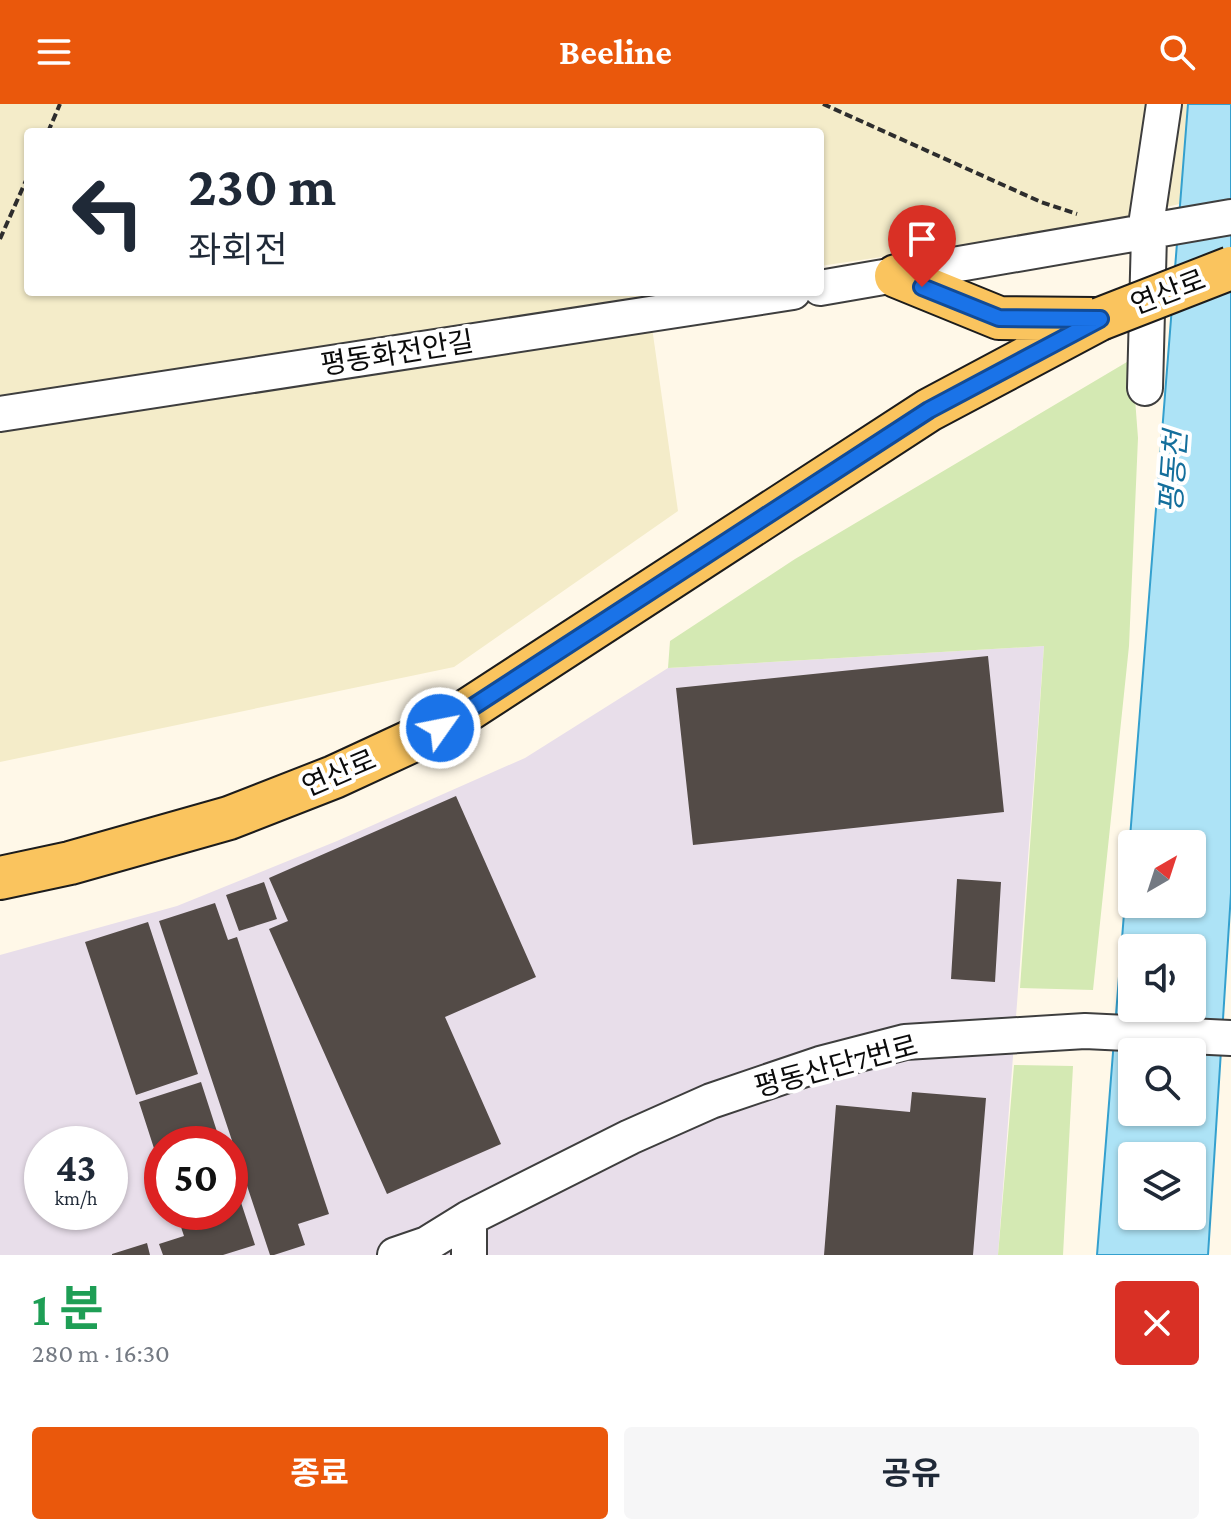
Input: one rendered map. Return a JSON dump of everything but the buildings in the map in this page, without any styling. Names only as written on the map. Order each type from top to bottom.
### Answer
[{"type":"main road","name":"연산로","points":[[0,878],[70,863],[229,818],[334,777],[440,728],[929,410],[1100,319],[1231,268]]},
{"type":"main road","points":[[896,276],[999,318],[1100,319]]},
{"type":"street","points":[[1161,230],[1146,225],[1164,104]]},
{"type":"street","points":[[824,287],[1231,217]]},
{"type":"street","points":[[1145,388],[1161,230]]},
{"type":"street","name":"평동화전안길","points":[[0,414],[767,296]]},
{"type":"street","name":"평동산단7번로","points":[[395,1255],[427,1244],[469,1218],[630,1137],[711,1101],[820,1064],[905,1042],[1085,1031],[1231,1038]]},
{"type":"street","points":[[469,1218],[469,1255]]},
{"type":"path","points":[[50,128],[60,104]]},
{"type":"path","points":[[823,104],[1041,202],[1078,214]]},
{"type":"path","points":[[0,239],[24,185]]},
{"type":"shaded area","points":[[0,104],[1231,104],[1231,192],[1072,229],[824,265],[824,128],[24,128],[24,296],[648,296],[678,511],[454,667],[0,762]]},
{"type":"shaded area","points":[[1044,646],[998,1255],[0,1255],[0,955],[177,906],[337,841],[525,758],[668,668]]},
{"type":"green space","points":[[1132,359],[1138,438],[1129,646],[1093,990],[1020,988],[1044,646],[668,668],[670,641],[795,559]]},
{"type":"green space","points":[[1014,1065],[1073,1066],[1063,1255],[998,1255]]},
{"type":"water","name":"평동천","points":[[1188,104],[1231,104],[1231,893],[1208,1255],[1097,1255],[1118,989],[1118,1022],[1206,1022],[1206,934],[1122,934],[1124,918],[1206,918],[1206,830],[1131,830]]},
{"type":"route","points":[[440,728],[929,410],[1100,319],[999,318],[922,287]]}]
